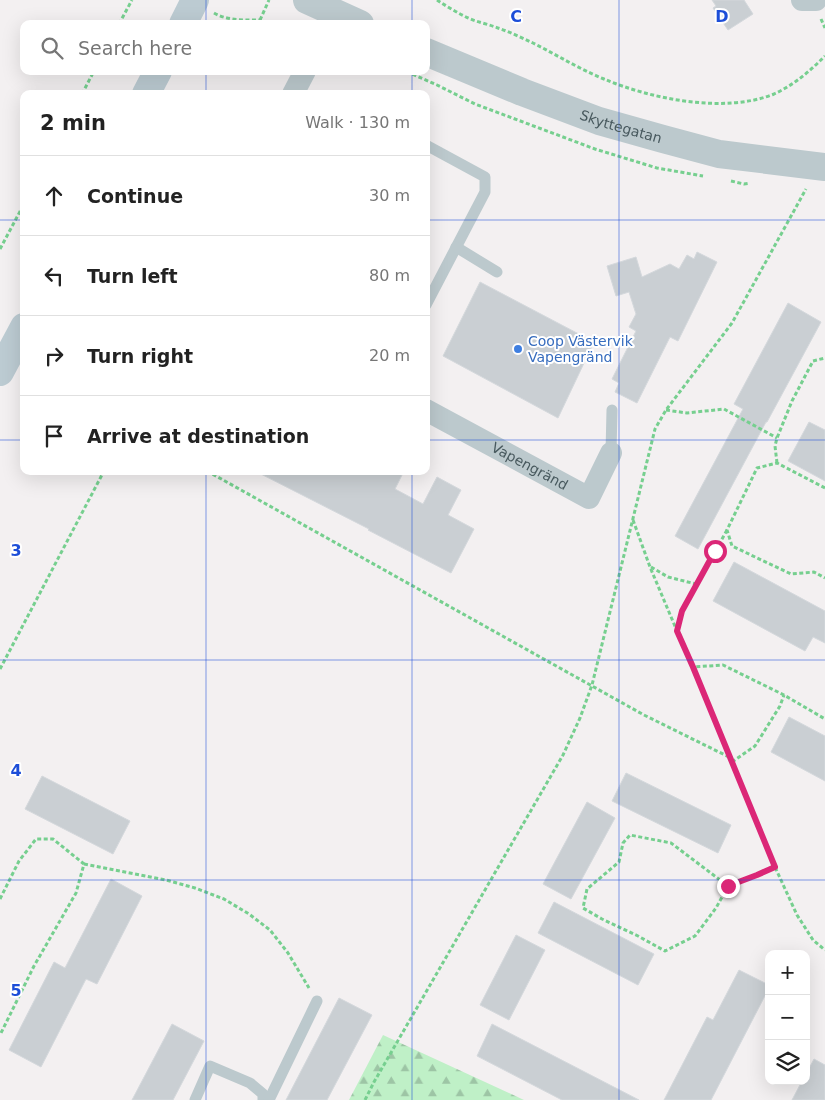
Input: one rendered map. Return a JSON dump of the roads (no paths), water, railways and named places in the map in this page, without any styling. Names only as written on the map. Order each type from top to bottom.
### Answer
[{"type":"main road","points":[[148,90],[156,75]]},
{"type":"main road","points":[[0,372],[20,334]]},
{"type":"street","points":[[307,0],[331,18]]},
{"type":"street","points":[[802,0],[814,0]]},
{"type":"street","name":"Skyttegatan","points":[[430,54],[531,95],[599,120],[654,137],[719,154],[825,167]]},
{"type":"street","points":[[295,90],[303,75]]},
{"type":"street","name":"Vapengränd","points":[[430,412],[589,498],[611,453]]},
{"type":"lane","points":[[430,147],[485,177],[485,192],[430,297]]},
{"type":"lane","points":[[456,247],[497,272]]},
{"type":"lane","points":[[611,453],[612,410]]},
{"type":"lane","points":[[269,1100],[317,1001]]},
{"type":"lane","points":[[195,1100],[210,1066],[250,1083],[263,1094],[263,1100]]},
{"type":"place","name":"Coop Västervik Vapengränd","points":[[518,349]]}]
